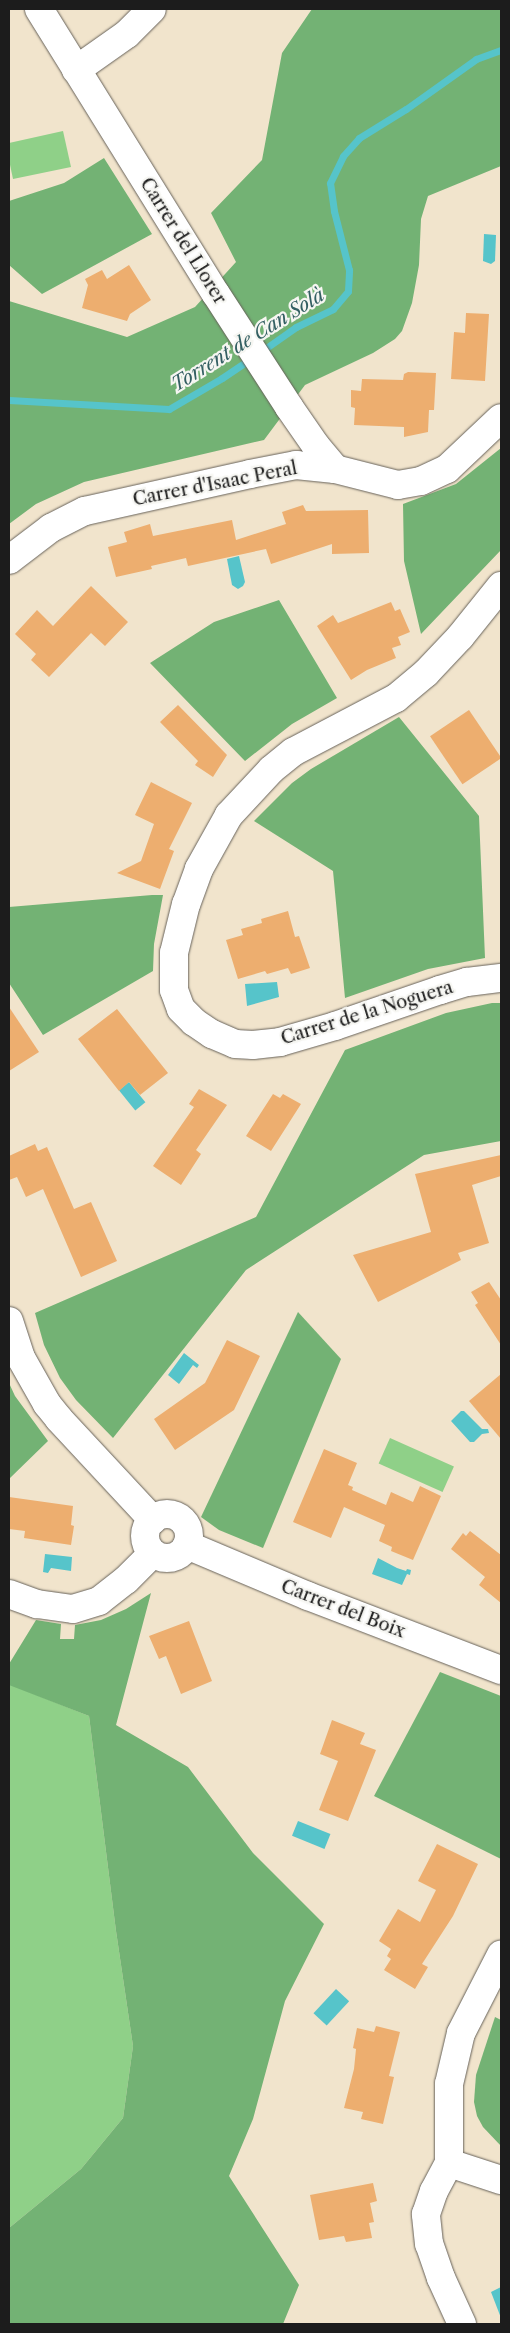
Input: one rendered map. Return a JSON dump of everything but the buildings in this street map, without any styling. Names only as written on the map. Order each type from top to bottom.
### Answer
[{"type":"street","name":"Carrer del Llorer","points":[[39,9],[216,294],[289,407],[316,446],[335,469]]},
{"type":"street","points":[[76,70],[127,34],[152,9]]},
{"type":"street","name":"Carrer d'Isaac Peral","points":[[9,560],[51,528],[85,511],[168,491],[296,465],[335,469],[398,485],[421,481],[447,469],[501,418]]},
{"type":"street","name":"Carrer de la Noguera","points":[[501,586],[460,637],[426,673],[396,698],[293,752],[271,770],[228,815],[199,869],[186,904],[174,953],[174,990],[181,1008],[194,1022],[212,1034],[235,1044],[254,1045],[280,1042],[335,1026],[467,982],[501,978]]},
{"type":"street","points":[[9,1321],[21,1358],[59,1419],[153,1520]]},
{"type":"street","points":[[166,1515],[180,1520],[188,1531],[187,1544],[178,1555],[172,1558],[159,1557],[148,1547],[145,1533],[153,1520],[166,1515]]},
{"type":"street","name":"Carrer del Boix","points":[[187,1544],[308,1596],[501,1670]]},
{"type":"street","points":[[9,1594],[37,1604],[73,1609],[99,1601],[126,1580],[153,1553]]},
{"type":"street","points":[[462,2324],[441,2278],[429,2244],[426,2214],[434,2191],[449,2163],[449,2084],[452,2063],[461,2033],[501,1955]]},
{"type":"street","points":[[449,2163],[501,2180]]},
{"type":"green space","points":[[312,9],[501,9],[501,166],[428,196],[421,219],[419,265],[412,303],[402,331],[395,339],[373,353],[305,385],[264,440],[84,482],[36,504],[9,524],[9,301],[127,337],[195,307],[236,262],[211,213],[262,160],[282,53]]},
{"type":"green space","points":[[63,131],[71,167],[13,179],[9,160],[9,143]]},
{"type":"green space","points":[[104,158],[152,234],[42,294],[9,265],[9,201],[64,183]]},
{"type":"green space","points":[[501,448],[501,550],[421,634],[404,561],[403,504],[456,484]]},
{"type":"green space","points":[[279,600],[337,698],[292,724],[245,761],[150,663],[214,622]]},
{"type":"green space","points":[[399,717],[479,816],[485,958],[428,969],[345,998],[333,871],[254,821],[292,783],[311,769]]},
{"type":"green space","points":[[163,895],[154,944],[153,971],[43,1035],[9,983],[9,907]]},
{"type":"green space","points":[[492,1003],[501,1003],[501,1141],[424,1155],[246,1270],[113,1438],[76,1400],[60,1378],[44,1345],[35,1313],[256,1217],[345,1050],[446,1013]]},
{"type":"green space","points":[[298,1312],[341,1359],[263,1548],[219,1530],[201,1517]]},
{"type":"green space","points":[[9,1383],[15,1396],[48,1441],[9,1479]]},
{"type":"green space","points":[[390,1438],[454,1466],[443,1492],[379,1464]]},
{"type":"green space","points":[[151,1593],[116,1725],[188,1767],[253,1853],[324,1924],[285,2001],[253,2119],[229,2176],[299,2285],[283,2324],[9,2324],[9,2228],[81,2169],[123,2118],[133,2046],[116,1931],[89,1716],[9,1685],[9,1664],[36,1620],[61,1624],[60,1639],[74,1639],[75,1625],[101,1620],[126,1609]]},
{"type":"green space","points":[[440,1672],[501,1696],[501,1859],[374,1796]]},
{"type":"green space","points":[[9,1684],[89,1716],[116,1931],[133,2046],[123,2118],[81,2169],[9,2228]]},
{"type":"green space","points":[[495,2017],[501,2020],[501,2146],[483,2127],[477,2116],[474,2102],[476,2075]]},
{"type":"water","points":[[484,234],[496,235],[495,261],[491,264],[483,261]]},
{"type":"water","points":[[239,556],[245,582],[238,589],[232,585],[227,559]]},
{"type":"water","points":[[277,982],[279,997],[247,1006],[245,984]]},
{"type":"water","points":[[129,1082],[145,1102],[135,1110],[119,1090]]},
{"type":"water","points":[[184,1353],[199,1365],[197,1368],[193,1365],[179,1384],[168,1375]]},
{"type":"water","points":[[461,1411],[464,1411],[482,1429],[488,1429],[489,1433],[482,1434],[474,1442],[470,1442],[451,1421]]},
{"type":"water","points":[[45,1554],[72,1557],[71,1571],[51,1568],[48,1573],[43,1572]]},
{"type":"water","points":[[378,1558],[397,1568],[406,1571],[407,1569],[411,1570],[410,1575],[407,1574],[402,1585],[372,1574]]},
{"type":"water","points":[[298,1821],[330,1834],[324,1849],[292,1836]]},
{"type":"water","points":[[336,1989],[349,2001],[327,2025],[313,2013]]},
{"type":"water","points":[[501,2287],[501,2318],[491,2292]]},
{"type":"waterway","name":"Torrent de Can Solà","points":[[259,353],[296,327],[333,309],[348,291],[349,270],[334,211],[330,183],[343,156],[359,138],[406,109],[476,59],[501,50]]},
{"type":"waterway","name":"Torrent de Can Solà","points":[[9,400],[169,409],[250,359]]}]
